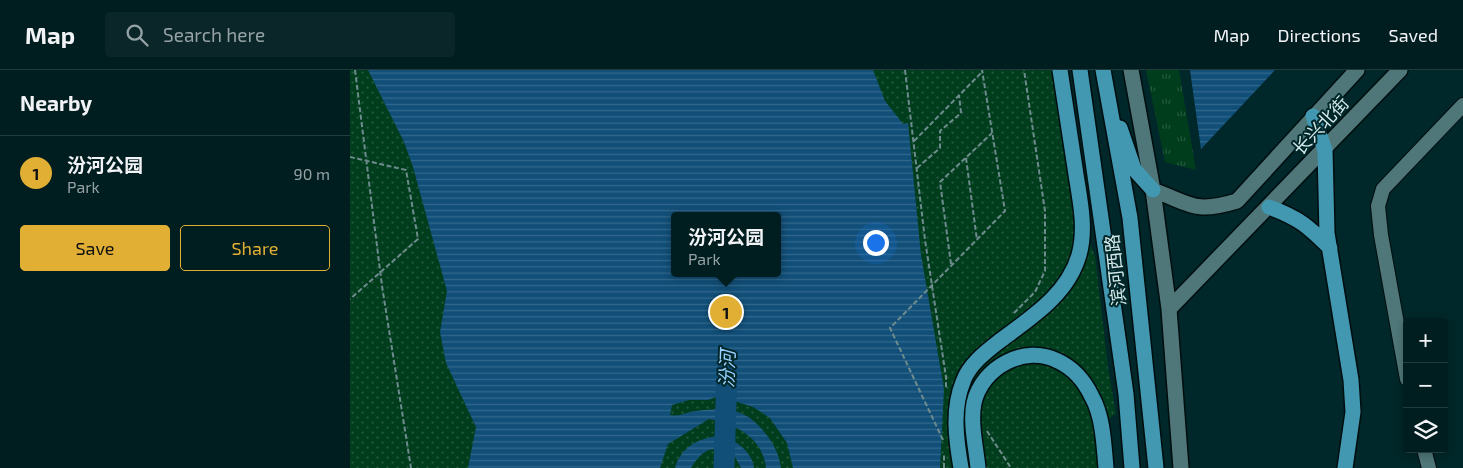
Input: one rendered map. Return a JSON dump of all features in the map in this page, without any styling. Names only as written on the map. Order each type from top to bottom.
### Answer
[{"type":"highway","points":[[961,468],[957,447],[956,404],[963,380],[972,366],[988,350],[1037,314],[1051,300],[1063,287],[1074,269],[1080,254],[1082,237],[1081,211],[1060,70]]},
{"type":"highway","name":"滨河西路","points":[[1080,70],[1126,394],[1132,468]]},
{"type":"highway","points":[[1104,75],[1134,169],[1152,190]]},
{"type":"highway","name":"滨河西路","points":[[1104,75],[1130,218],[1156,468]]},
{"type":"highway","points":[[1313,116],[1325,150],[1327,233],[1351,380],[1353,412],[1346,466]]},
{"type":"highway","points":[[1269,207],[1308,225],[1330,248]]},
{"type":"highway","points":[[978,468],[974,403],[981,386],[991,372],[1006,362],[1024,356],[1058,360],[1075,372],[1087,387],[1094,399],[1106,468]]},
{"type":"street","points":[[1131,70],[1152,190],[1169,309],[1180,468]]},
{"type":"street","name":"长兴北街","points":[[1152,190],[1196,208],[1218,207],[1237,201],[1357,70]]},
{"type":"street","name":"长兴北街","points":[[1169,309],[1325,150],[1400,70]]},
{"type":"street","points":[[1404,363],[1381,235],[1378,206],[1383,189],[1463,104]]},
{"type":"street","points":[[1425,453],[1429,468]]},
{"type":"path","points":[[355,70],[380,272],[411,468]]},
{"type":"path","points":[[905,70],[916,169],[946,377],[946,396]]},
{"type":"path","points":[[1010,317],[1034,292],[1045,271],[1045,211],[1024,70]]},
{"type":"path","points":[[913,141],[982,71]]},
{"type":"path","points":[[945,434],[944,443],[890,328],[1005,211],[982,71]]},
{"type":"path","points":[[916,169],[940,148],[940,131],[960,112],[959,95]]},
{"type":"path","points":[[952,266],[940,182],[992,133]]},
{"type":"path","points":[[350,157],[406,170],[418,239],[350,299]]},
{"type":"path","points":[[966,158],[977,240]]},
{"type":"path","points":[[986,428],[1011,468]]},
{"type":"path","points":[[944,452],[944,468]]},
{"type":"green space","points":[[350,70],[1051,70],[1071,198],[1095,256],[1108,367],[1116,414],[1094,428],[1099,468],[350,468]]},
{"type":"green space","points":[[1146,70],[1179,70],[1196,170],[1165,162]]},
{"type":"water","points":[[368,70],[873,70],[885,101],[903,124],[908,123],[921,255],[944,389],[940,468],[793,468],[787,443],[770,418],[753,407],[719,396],[708,400],[689,400],[672,405],[670,415],[717,409],[743,414],[758,425],[768,437],[777,454],[781,468],[766,468],[760,448],[746,434],[729,425],[709,419],[668,444],[660,468],[468,468],[476,427],[446,363],[440,332],[447,291],[413,167],[404,142]]},
{"type":"water","points":[[1190,70],[1275,70],[1201,149]]},
{"type":"water","points":[[719,436],[731,440],[742,447],[750,456],[754,468],[741,468],[733,453],[713,449],[700,456],[691,468],[675,468],[681,454],[691,445],[697,441]]},
{"type":"waterway","name":"汾河","points":[[724,468],[727,371]]},
{"type":"place","name":"汾河公园","points":[[726,312]]}]
